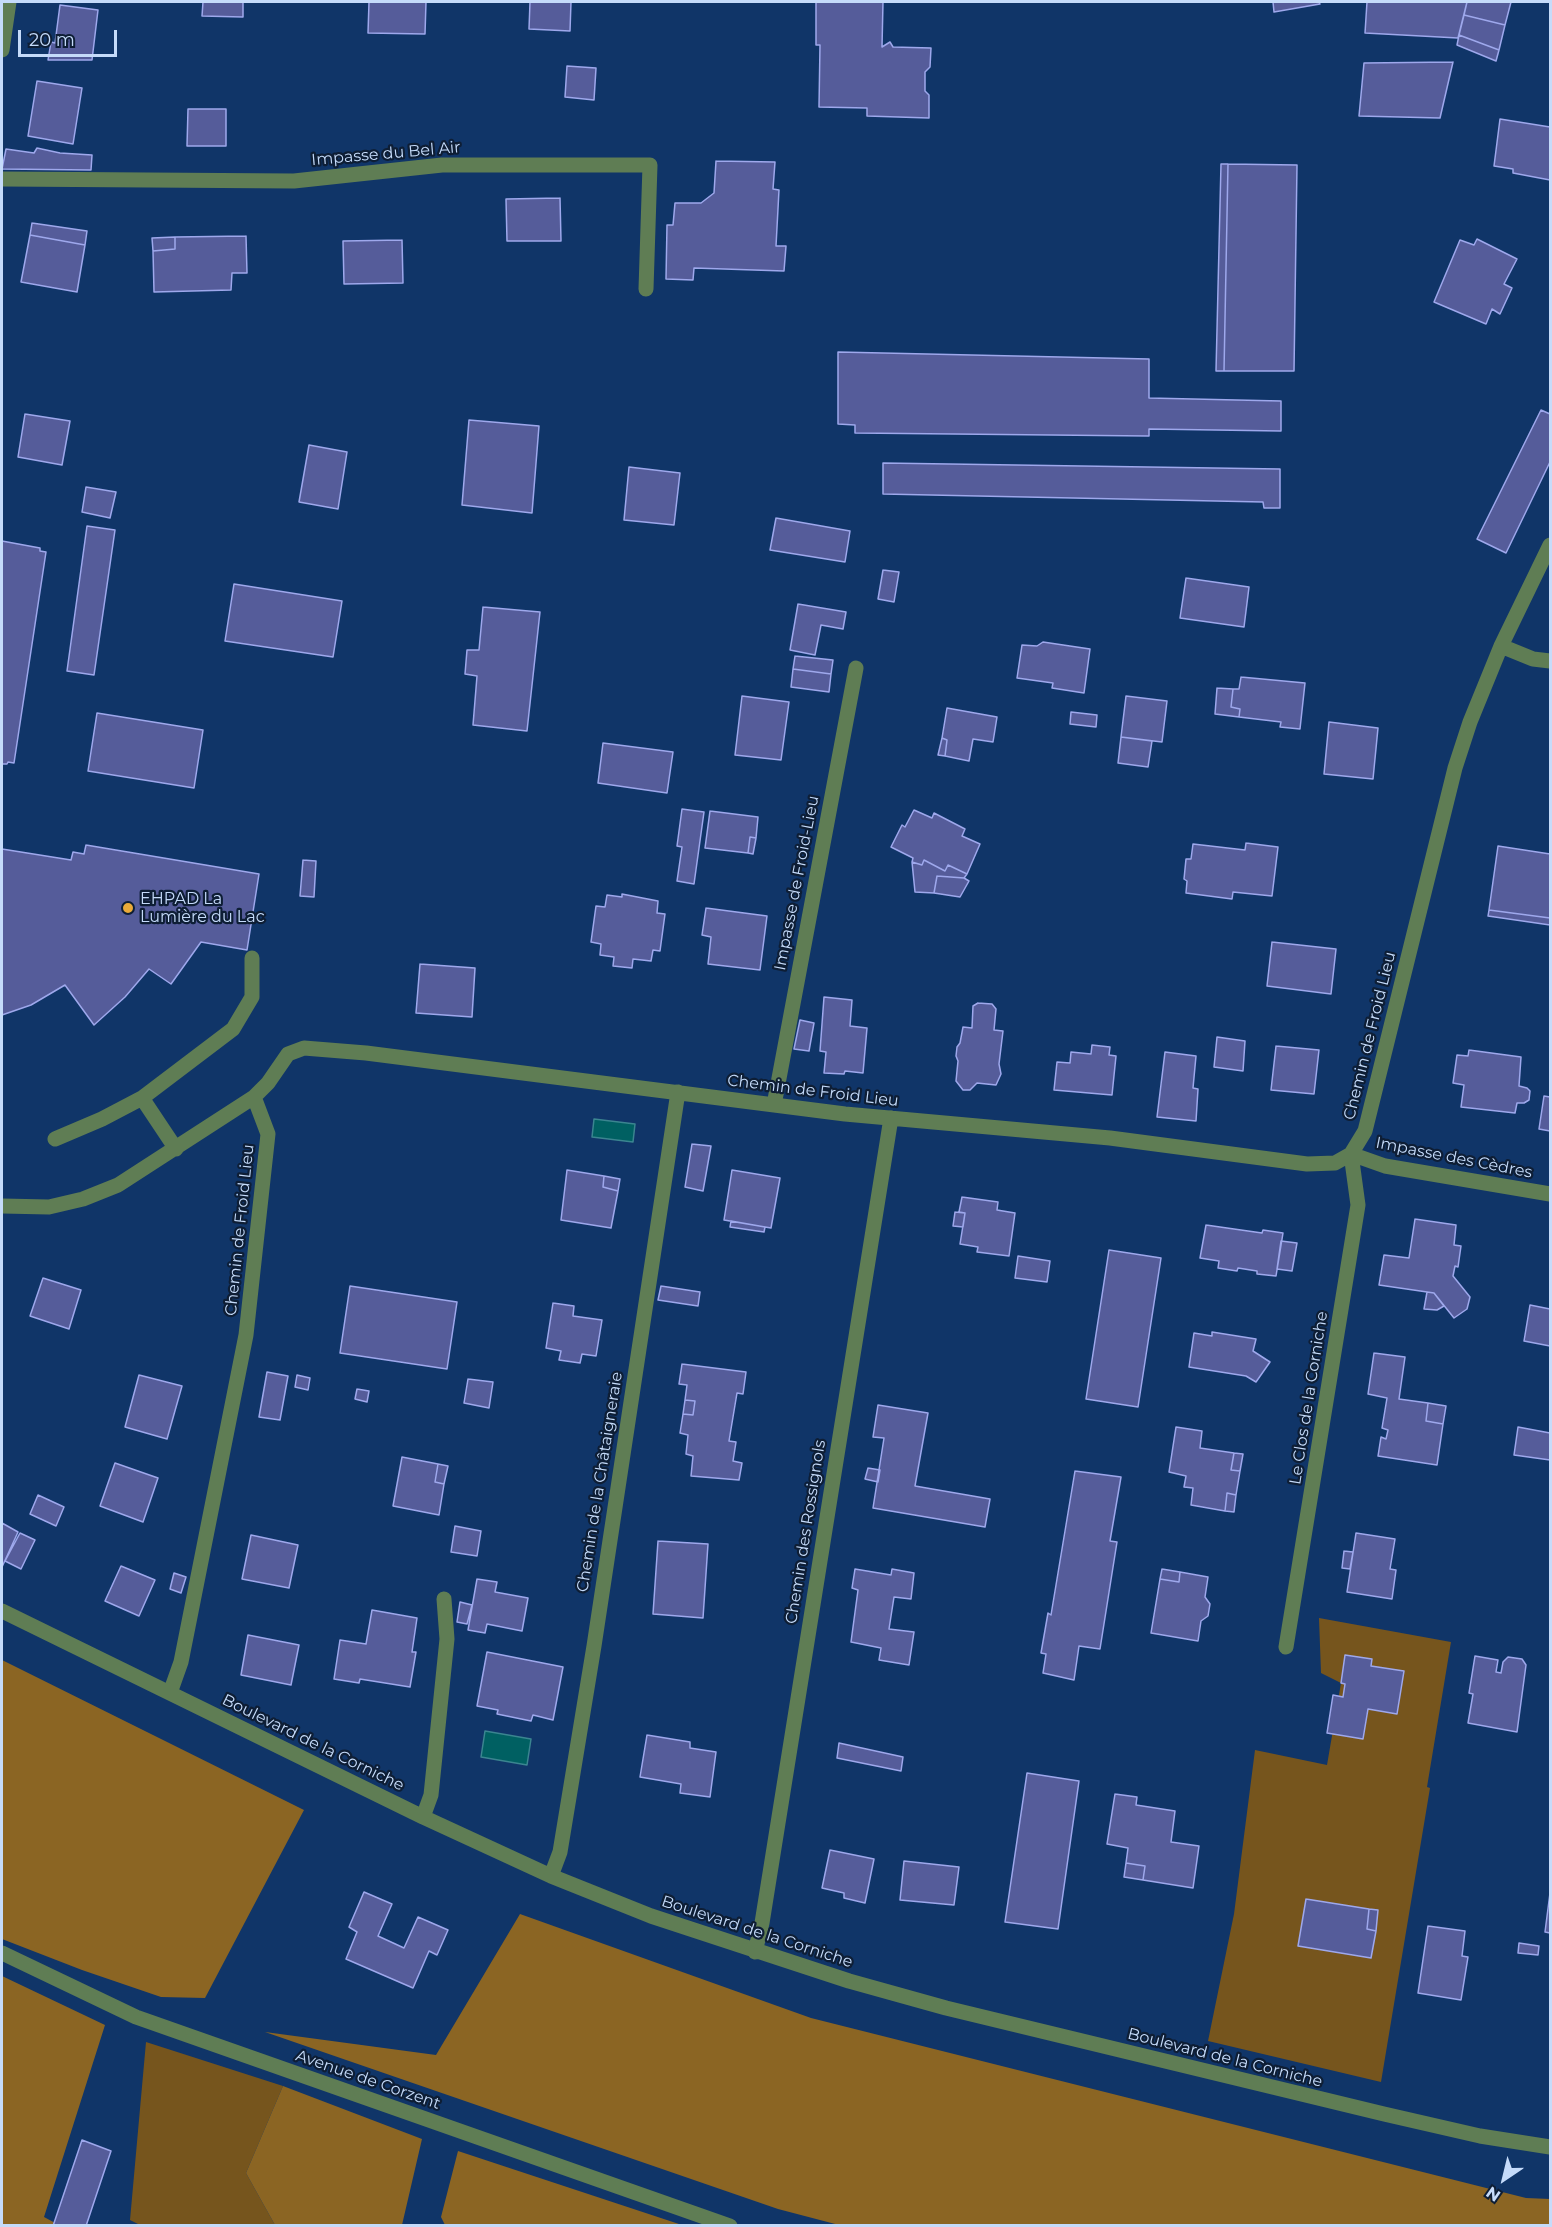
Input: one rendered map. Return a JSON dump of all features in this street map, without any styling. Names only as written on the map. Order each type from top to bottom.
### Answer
[{"type":"street","points":[[2,50],[9,2]]},
{"type":"street","name":"Impasse du Bel Air","points":[[2,179],[294,181],[442,165],[650,165],[646,289]]},
{"type":"street","name":"Chemin de Froid Lieu","points":[[170,1693],[181,1662],[246,1335],[268,1134],[254,1097],[268,1083],[288,1054],[304,1048],[366,1053],[774,1105],[1110,1138],[1307,1164],[1335,1163],[1351,1155],[1365,1131],[1455,768],[1470,722],[1501,646],[1551,545]]},
{"type":"street","points":[[1501,646],[1533,659],[1551,660]]},
{"type":"street","name":"Impasse de Froid-Lieu","points":[[774,1105],[856,668]]},
{"type":"street","points":[[55,1138],[102,1119],[142,1098],[233,1029],[252,997],[252,958]]},
{"type":"street","name":"Chemin de la Châtaigneraie","points":[[551,1876],[560,1852],[594,1646],[678,1092]]},
{"type":"street","points":[[2,1206],[49,1207],[83,1200],[118,1185],[254,1097]]},
{"type":"street","points":[[142,1098],[176,1149]]},
{"type":"street","name":"Chemin des Rossignols","points":[[755,1952],[762,1923],[891,1118]]},
{"type":"street","name":"Impasse des Cèdres","points":[[1351,1155],[1385,1166],[1551,1194]]},
{"type":"street","name":"Le Clos de la Corniche","points":[[1286,1647],[1358,1205],[1351,1155]]},
{"type":"street","points":[[423,1817],[431,1795],[446,1650],[444,1599]]},
{"type":"street","name":"Boulevard de la Corniche","points":[[2,1611],[423,1817],[551,1876],[651,1916],[755,1952],[849,1982],[963,2012],[1384,2114],[1480,2136],[1551,2147]]},
{"type":"street","name":"Avenue de Corzent","points":[[2,1953],[136,2018],[730,2226]]},
{"type":"shaded area","points":[[594,1119],[635,1124],[633,1142],[592,1137]]},
{"type":"shaded area","points":[[1319,1618],[1451,1642],[1427,1787],[1430,1788],[1381,2082],[1208,2041],[1234,1914],[1255,1750],[1327,1765],[1341,1683],[1321,1673]]},
{"type":"shaded area","points":[[2,1660],[304,1810],[205,1998],[161,1997],[2,1939]]},
{"type":"shaded area","points":[[485,1731],[531,1739],[527,1765],[481,1757]]},
{"type":"shaded area","points":[[520,1914],[811,2018],[1526,2198],[1550,2199],[1550,2225],[839,2225],[778,2209],[265,2032],[436,2055]]},
{"type":"shaded area","points":[[2,1976],[105,2025],[44,2217],[57,2224],[67,2225],[2,2226]]},
{"type":"shaded area","points":[[146,2042],[283,2086],[246,2173],[275,2225],[142,2226],[130,2220]]},
{"type":"shaded area","points":[[283,2086],[422,2139],[402,2225],[275,2225],[246,2173]]},
{"type":"shaded area","points":[[458,2151],[682,2225],[445,2225],[441,2217]]},
{"type":"building","points":[[203,2],[243,2],[243,17],[202,16]]},
{"type":"building","points":[[369,2],[426,2],[425,34],[368,33]]},
{"type":"building","points":[[530,2],[571,2],[570,31],[529,29]]},
{"type":"building","points":[[816,2],[883,2],[882,47],[890,42],[893,47],[931,48],[930,67],[925,72],[925,91],[929,95],[929,118],[867,116],[867,108],[819,107],[820,45],[816,45]]},
{"type":"building","points":[[1273,2],[1319,2],[1320,4],[1274,12]]},
{"type":"building","points":[[1367,2],[1467,2],[1458,38],[1365,33]]},
{"type":"building","points":[[1467,2],[1511,2],[1505,25],[1464,15]]},
{"type":"building","points":[[60,5],[98,10],[92,60],[48,60],[51,42],[55,43]]},
{"type":"building","points":[[1464,15],[1505,25],[1499,50],[1459,35]]},
{"type":"building","points":[[1459,35],[1499,50],[1496,61],[1457,45]]},
{"type":"building","points":[[1453,62],[1440,118],[1359,116],[1364,63]]},
{"type":"building","points":[[567,66],[596,68],[594,100],[565,97]]},
{"type":"building","points":[[37,81],[82,88],[73,144],[28,136]]},
{"type":"building","points":[[188,109],[226,109],[226,146],[187,146]]},
{"type":"building","points":[[1500,119],[1550,127],[1550,180],[1513,173],[1513,169],[1494,166]]},
{"type":"building","points":[[37,148],[60,153],[92,155],[91,170],[2,169],[6,149],[34,153]]},
{"type":"building","points":[[716,161],[775,162],[773,189],[779,190],[776,246],[786,246],[784,271],[694,268],[693,280],[666,279],[667,225],[673,225],[675,203],[701,203],[714,193]]},
{"type":"building","points":[[1221,164],[1228,164],[1224,371],[1216,371]]},
{"type":"building","points":[[1228,164],[1297,165],[1294,371],[1224,371]]},
{"type":"building","points":[[560,198],[561,241],[507,241],[506,199]]},
{"type":"building","points":[[32,223],[87,231],[85,245],[30,235]]},
{"type":"building","points":[[30,235],[85,245],[77,292],[21,282]]},
{"type":"building","points":[[246,236],[247,273],[232,273],[231,290],[154,292],[153,251],[175,249],[175,237]]},
{"type":"building","points":[[175,237],[175,249],[153,251],[152,238]]},
{"type":"building","points":[[1477,239],[1517,259],[1504,284],[1512,288],[1500,314],[1492,309],[1486,324],[1434,302],[1460,240],[1474,245]]},
{"type":"building","points":[[402,240],[403,283],[344,284],[343,241]]},
{"type":"building","points":[[838,352],[1149,359],[1149,398],[1281,401],[1281,431],[1149,429],[1149,436],[855,433],[855,425],[838,424]]},
{"type":"building","points":[[1541,410],[1550,414],[1550,462],[1506,553],[1477,539]]},
{"type":"building","points":[[25,414],[70,421],[62,465],[18,457]]},
{"type":"building","points":[[469,420],[539,426],[532,513],[462,505]]},
{"type":"building","points":[[309,445],[347,452],[338,509],[299,502]]},
{"type":"building","points":[[883,463],[1280,469],[1280,508],[1264,508],[1263,502],[883,494]]},
{"type":"building","points":[[629,467],[680,473],[674,525],[624,520]]},
{"type":"building","points":[[86,487],[116,492],[110,518],[82,512]]},
{"type":"building","points":[[776,518],[850,531],[845,562],[770,550]]},
{"type":"building","points":[[87,526],[115,530],[94,675],[67,671]]},
{"type":"building","points":[[2,541],[40,548],[40,551],[46,552],[14,763],[8,762],[7,764],[2,764]]},
{"type":"building","points":[[883,570],[899,572],[894,602],[878,599]]},
{"type":"building","points":[[1186,578],[1249,587],[1244,627],[1180,618]]},
{"type":"building","points":[[234,584],[342,601],[333,657],[225,641]]},
{"type":"building","points":[[798,604],[846,612],[843,629],[821,625],[815,655],[790,650]]},
{"type":"building","points":[[483,607],[540,612],[527,731],[473,725],[477,676],[465,674],[467,650],[479,650]]},
{"type":"building","points":[[1043,642],[1090,649],[1084,693],[1052,688],[1053,683],[1017,678],[1022,645],[1037,646]]},
{"type":"building","points":[[795,656],[833,660],[831,674],[793,669]]},
{"type":"building","points":[[793,669],[831,674],[829,692],[791,687]]},
{"type":"building","points":[[1241,677],[1305,683],[1300,729],[1280,727],[1281,722],[1239,717],[1240,709],[1231,707],[1233,689],[1239,689]]},
{"type":"building","points":[[1217,688],[1233,689],[1231,707],[1240,709],[1239,717],[1215,714]]},
{"type":"building","points":[[742,696],[789,702],[781,760],[735,755]]},
{"type":"building","points":[[1126,696],[1167,701],[1162,742],[1121,737]]},
{"type":"building","points":[[947,708],[997,717],[993,742],[973,739],[969,761],[945,756],[947,740],[942,738]]},
{"type":"building","points":[[1071,712],[1097,715],[1096,727],[1070,724]]},
{"type":"building","points":[[97,713],[203,730],[194,788],[88,771]]},
{"type":"building","points":[[1329,722],[1378,728],[1373,779],[1324,774]]},
{"type":"building","points":[[1121,737],[1152,741],[1148,767],[1118,763]]},
{"type":"building","points":[[942,738],[947,740],[945,756],[938,755]]},
{"type":"building","points":[[603,743],[673,752],[667,793],[598,783]]},
{"type":"building","points":[[682,809],[704,812],[694,884],[677,881],[682,847],[677,846]]},
{"type":"building","points":[[914,810],[932,818],[934,813],[965,829],[962,836],[980,844],[967,874],[948,865],[945,871],[924,860],[922,865],[912,862],[913,858],[891,847],[902,825],[905,827]]},
{"type":"building","points":[[710,811],[758,817],[756,838],[750,837],[748,853],[705,848]]},
{"type":"building","points":[[750,837],[756,838],[753,854],[748,853]]},
{"type":"building","points":[[1246,843],[1278,847],[1272,896],[1233,892],[1232,899],[1186,893],[1187,881],[1184,879],[1186,859],[1191,859],[1193,844],[1245,850]]},
{"type":"building","name":"EHPAD La Lumière du Lac","points":[[86,845],[259,874],[247,950],[201,942],[171,984],[149,969],[125,997],[94,1025],[65,985],[31,1005],[2,1015],[2,849],[71,860],[73,852],[84,854]]},
{"type":"building","points":[[1498,846],[1550,854],[1550,918],[1489,910]]},
{"type":"building","points":[[303,860],[316,861],[314,897],[300,896]]},
{"type":"building","points":[[924,860],[945,871],[948,865],[967,874],[964,878],[937,876],[934,893],[915,892],[912,862],[922,865]]},
{"type":"building","points":[[937,876],[964,878],[969,881],[960,897],[934,893]]},
{"type":"building","points":[[622,894],[658,901],[657,913],[665,914],[660,951],[653,950],[651,961],[633,959],[632,968],[613,966],[614,957],[600,955],[601,944],[591,942],[596,906],[605,907],[607,895],[622,897]]},
{"type":"building","points":[[706,908],[767,916],[760,970],[708,964],[711,937],[702,935]]},
{"type":"building","points":[[1489,910],[1550,918],[1550,925],[1488,916]]},
{"type":"building","points":[[1272,942],[1336,949],[1331,994],[1267,986]]},
{"type":"building","points":[[420,964],[475,968],[472,1017],[416,1013]]},
{"type":"building","points":[[824,997],[852,1000],[850,1026],[867,1028],[863,1073],[845,1071],[844,1074],[824,1073],[826,1052],[820,1051]]},
{"type":"building","points":[[978,1003],[992,1004],[996,1009],[994,1030],[1003,1031],[999,1064],[1001,1074],[996,1085],[977,1083],[970,1090],[963,1090],[956,1081],[957,1047],[963,1027],[972,1028],[973,1006]]},
{"type":"building","points":[[800,1020],[814,1023],[809,1051],[794,1049]]},
{"type":"building","points":[[1217,1037],[1245,1041],[1243,1071],[1214,1067]]},
{"type":"building","points":[[1092,1045],[1110,1047],[1109,1055],[1116,1056],[1112,1095],[1054,1090],[1057,1062],[1070,1063],[1071,1052],[1091,1054]]},
{"type":"building","points":[[1276,1046],[1319,1050],[1314,1094],[1271,1090]]},
{"type":"building","points":[[1469,1050],[1521,1057],[1519,1086],[1530,1091],[1529,1100],[1517,1103],[1515,1113],[1461,1107],[1464,1085],[1453,1083],[1457,1055],[1468,1056]]},
{"type":"building","points":[[1165,1052],[1196,1056],[1193,1088],[1198,1089],[1196,1121],[1157,1117]]},
{"type":"building","points":[[1544,1096],[1550,1097],[1550,1131],[1539,1129]]},
{"type":"building","points":[[692,1144],[711,1146],[703,1191],[685,1187]]},
{"type":"building","points":[[567,1170],[604,1176],[603,1187],[618,1191],[611,1228],[561,1220]]},
{"type":"building","points":[[732,1170],[780,1178],[771,1228],[724,1220]]},
{"type":"building","points":[[604,1176],[620,1179],[618,1191],[603,1187]]},
{"type":"building","points":[[962,1197],[998,1202],[997,1210],[1015,1213],[1009,1256],[977,1252],[978,1247],[960,1244],[965,1213],[959,1212]]},
{"type":"building","points":[[955,1212],[965,1213],[963,1227],[953,1226]]},
{"type":"building","points":[[1415,1219],[1456,1225],[1454,1245],[1461,1246],[1458,1267],[1455,1266],[1453,1276],[1470,1297],[1467,1309],[1454,1318],[1434,1293],[1379,1285],[1384,1255],[1409,1258]]},
{"type":"building","points":[[731,1221],[765,1227],[764,1232],[730,1227]]},
{"type":"building","points":[[1206,1225],[1262,1233],[1263,1230],[1283,1233],[1276,1276],[1257,1274],[1257,1271],[1238,1268],[1237,1271],[1218,1268],[1219,1261],[1200,1258]]},
{"type":"building","points":[[1281,1241],[1297,1243],[1292,1271],[1277,1269]]},
{"type":"building","points":[[1109,1250],[1161,1258],[1138,1407],[1086,1399]]},
{"type":"building","points":[[1018,1256],[1050,1261],[1047,1282],[1015,1278]]},
{"type":"building","points":[[43,1278],[81,1290],[69,1329],[30,1316]]},
{"type":"building","points":[[350,1286],[457,1302],[447,1369],[340,1353]]},
{"type":"building","points":[[661,1286],[700,1292],[698,1306],[658,1300]]},
{"type":"building","points":[[1427,1292],[1434,1293],[1444,1306],[1437,1310],[1424,1309]]},
{"type":"building","points":[[553,1303],[574,1306],[573,1316],[602,1320],[596,1356],[582,1354],[580,1363],[559,1360],[561,1351],[546,1348]]},
{"type":"building","points":[[1530,1305],[1550,1309],[1550,1346],[1524,1341]]},
{"type":"building","points":[[1212,1332],[1256,1339],[1253,1351],[1270,1362],[1256,1382],[1246,1376],[1189,1367],[1194,1333],[1212,1336]]},
{"type":"building","points":[[1374,1353],[1405,1357],[1399,1399],[1428,1403],[1426,1421],[1443,1424],[1437,1465],[1378,1456],[1381,1437],[1386,1439],[1388,1430],[1382,1428],[1387,1398],[1368,1394]]},
{"type":"building","points":[[682,1364],[746,1372],[743,1394],[737,1393],[729,1441],[736,1442],[733,1461],[742,1463],[739,1480],[691,1476],[693,1456],[686,1454],[688,1435],[680,1433],[683,1414],[693,1415],[695,1401],[685,1400],[687,1385],[679,1384]]},
{"type":"building","points":[[267,1372],[288,1376],[280,1420],[259,1417]]},
{"type":"building","points":[[139,1375],[182,1386],[167,1439],[125,1427]]},
{"type":"building","points":[[297,1375],[310,1378],[308,1390],[295,1387]]},
{"type":"building","points":[[468,1379],[493,1382],[489,1408],[464,1403]]},
{"type":"building","points":[[357,1389],[369,1391],[367,1402],[355,1399]]},
{"type":"building","points":[[685,1400],[695,1401],[693,1415],[683,1414]]},
{"type":"building","points":[[1428,1403],[1446,1406],[1443,1424],[1426,1421]]},
{"type":"building","points":[[878,1405],[928,1413],[915,1486],[990,1499],[985,1527],[873,1508],[884,1438],[873,1437]]},
{"type":"building","points":[[1176,1427],[1202,1431],[1200,1448],[1234,1453],[1231,1470],[1240,1471],[1236,1495],[1227,1493],[1225,1511],[1191,1505],[1193,1488],[1184,1487],[1186,1476],[1169,1472]]},
{"type":"building","points":[[1518,1427],[1550,1433],[1550,1460],[1514,1455]]},
{"type":"building","points":[[1234,1453],[1243,1454],[1240,1471],[1231,1470]]},
{"type":"building","points":[[402,1457],[438,1464],[435,1482],[444,1484],[439,1515],[393,1506]]},
{"type":"building","points":[[115,1463],[158,1478],[143,1522],[100,1506]]},
{"type":"building","points":[[438,1464],[448,1466],[444,1484],[435,1482]]},
{"type":"building","points":[[868,1468],[880,1470],[878,1482],[865,1479]]},
{"type":"building","points":[[1075,1471],[1121,1477],[1110,1541],[1117,1542],[1100,1649],[1079,1646],[1074,1680],[1043,1673],[1046,1654],[1041,1653],[1048,1613],[1051,1615]]},
{"type":"building","points":[[1227,1493],[1236,1495],[1234,1512],[1225,1511]]},
{"type":"building","points":[[38,1495],[64,1507],[56,1526],[30,1514]]},
{"type":"building","points":[[2,1523],[18,1532],[2,1567]]},
{"type":"building","points":[[455,1526],[481,1531],[477,1556],[451,1552]]},
{"type":"building","points":[[20,1533],[35,1540],[21,1569],[5,1561]]},
{"type":"building","points":[[1356,1533],[1395,1539],[1390,1569],[1396,1570],[1392,1599],[1347,1592]]},
{"type":"building","points":[[251,1535],[298,1545],[289,1588],[242,1579]]},
{"type":"building","points":[[658,1541],[708,1544],[703,1618],[653,1614]]},
{"type":"building","points":[[1344,1551],[1353,1552],[1350,1569],[1342,1568]]},
{"type":"building","points":[[121,1566],[155,1580],[139,1616],[105,1601]]},
{"type":"building","points":[[855,1569],[891,1575],[892,1569],[914,1573],[911,1599],[894,1597],[889,1629],[914,1632],[909,1665],[879,1660],[881,1648],[851,1642],[858,1590],[852,1588]]},
{"type":"building","points":[[1162,1569],[1180,1572],[1179,1582],[1160,1579]]},
{"type":"building","points":[[1180,1572],[1208,1577],[1205,1597],[1210,1604],[1208,1616],[1201,1621],[1198,1641],[1151,1633],[1160,1579],[1179,1582]]},
{"type":"building","points":[[174,1573],[186,1577],[181,1593],[170,1589]]},
{"type":"building","points":[[477,1579],[497,1582],[495,1592],[528,1598],[522,1631],[487,1624],[485,1633],[468,1630]]},
{"type":"building","points":[[460,1602],[472,1605],[467,1624],[457,1622]]},
{"type":"building","points":[[372,1610],[417,1618],[412,1652],[416,1652],[410,1687],[360,1679],[359,1683],[334,1679],[340,1640],[366,1644]]},
{"type":"building","points":[[248,1635],[299,1645],[291,1685],[241,1675]]},
{"type":"building","points":[[487,1652],[563,1667],[553,1720],[533,1715],[531,1721],[497,1714],[498,1710],[477,1706]]},
{"type":"building","points":[[1345,1655],[1372,1659],[1371,1666],[1404,1671],[1397,1714],[1368,1709],[1363,1739],[1327,1733],[1333,1695],[1343,1697],[1345,1684],[1341,1683]]},
{"type":"building","points":[[1475,1656],[1498,1660],[1496,1672],[1501,1673],[1503,1662],[1508,1657],[1522,1659],[1526,1665],[1517,1732],[1468,1723],[1473,1694],[1469,1693]]},
{"type":"building","points":[[647,1735],[690,1742],[690,1748],[716,1752],[710,1797],[680,1793],[681,1784],[640,1777]]},
{"type":"building","points":[[839,1743],[903,1757],[901,1771],[837,1758]]},
{"type":"building","points":[[1027,1773],[1079,1781],[1058,1929],[1005,1922]]},
{"type":"building","points":[[1115,1794],[1137,1797],[1136,1805],[1175,1811],[1171,1842],[1199,1846],[1193,1888],[1143,1880],[1145,1866],[1126,1863],[1128,1848],[1107,1844]]},
{"type":"building","points":[[830,1850],[874,1859],[865,1903],[844,1898],[844,1893],[822,1888]]},
{"type":"building","points":[[904,1861],[959,1867],[954,1905],[900,1900]]},
{"type":"building","points":[[1126,1863],[1145,1866],[1143,1880],[1124,1877]]},
{"type":"building","points":[[364,1892],[392,1904],[378,1936],[404,1948],[418,1917],[448,1930],[437,1955],[429,1951],[413,1988],[346,1959],[357,1932],[349,1927]]},
{"type":"building","points":[[1550,1893],[1550,1933],[1545,1932]]},
{"type":"building","points":[[1306,1899],[1369,1909],[1367,1929],[1376,1931],[1371,1958],[1298,1946]]},
{"type":"building","points":[[1369,1909],[1378,1910],[1376,1931],[1367,1929]]},
{"type":"building","points":[[1428,1926],[1465,1931],[1462,1956],[1468,1957],[1461,2000],[1418,1993]]},
{"type":"building","points":[[1519,1943],[1539,1946],[1538,1955],[1518,1953]]},
{"type":"building","points":[[82,2140],[111,2151],[86,2226],[53,2226]]},
{"type":"place","name":"EHPAD La Lumière du Lac","points":[[128,908]]}]
